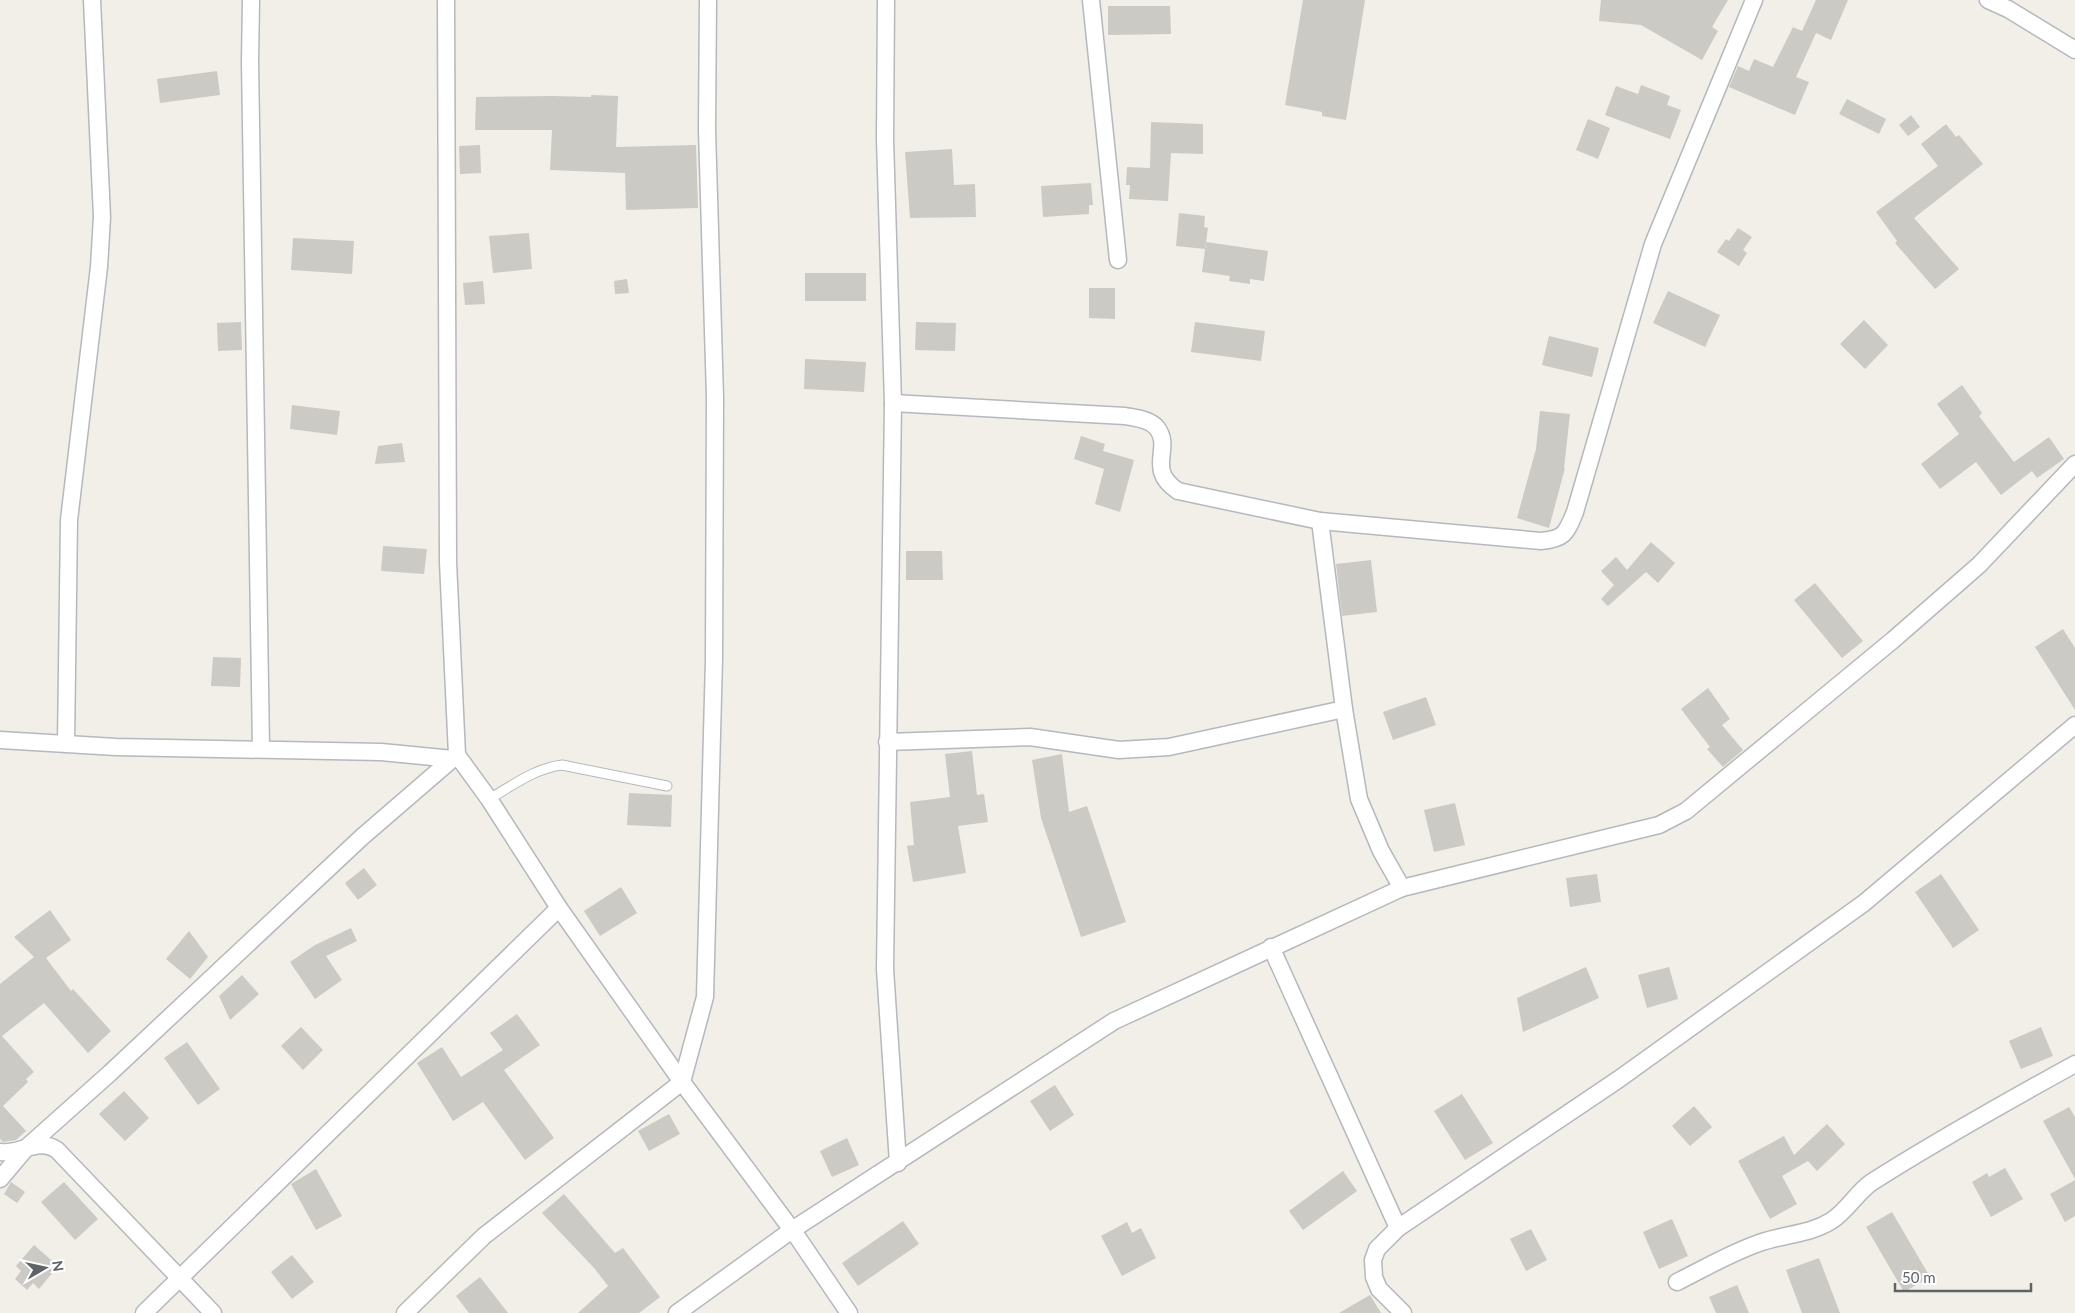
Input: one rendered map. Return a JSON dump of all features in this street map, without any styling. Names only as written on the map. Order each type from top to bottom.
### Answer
[{"type":"street","points":[[66,743],[69,520],[99,267],[102,218],[92,0]]},
{"type":"street","points":[[251,0],[261,748]]},
{"type":"street","points":[[446,0],[448,562],[455,757],[489,799],[559,908],[682,1082],[792,1230],[849,1313]]},
{"type":"street","points":[[405,1313],[484,1236],[682,1082],[705,997],[714,658],[715,397],[706,130],[708,0]]},
{"type":"street","points":[[886,0],[885,139],[893,403],[885,969],[898,1163]]},
{"type":"street","points":[[1091,0],[1118,260]]},
{"type":"street","points":[[893,403],[1125,416],[1145,420],[1157,428],[1162,440],[1161,470],[1167,483],[1178,491],[1320,521],[1541,541],[1557,539],[1568,529],[1575,512],[1653,244],[1754,0]]},
{"type":"street","points":[[1988,0],[2010,4],[2075,50]]},
{"type":"street","points":[[677,1313],[792,1230],[898,1163],[1114,1021],[1270,947],[1402,888],[1659,825],[1686,811],[1979,565],[2075,464]]},
{"type":"street","points":[[1320,521],[1344,709],[1359,799],[1381,851],[1402,888]]},
{"type":"street","points":[[887,742],[1030,738],[1119,750],[1169,747],[1344,709]]},
{"type":"street","points":[[1403,1313],[1379,1289],[1374,1276],[1374,1260],[1377,1249],[1398,1228],[1619,1079],[1864,903],[2075,725]]},
{"type":"street","points":[[0,740],[116,746],[380,752],[455,757]]},
{"type":"street","points":[[0,1179],[26,1147],[110,1072],[362,837],[455,757]]},
{"type":"street","points":[[144,1313],[559,908]]},
{"type":"street","points":[[1270,947],[1398,1228]]},
{"type":"street","points":[[1677,1282],[1740,1250],[1766,1241],[1813,1230],[1831,1221],[1844,1211],[1869,1184],[1973,1120],[2075,1064]]},
{"type":"street","points":[[0,1152],[6,1153],[26,1147],[46,1145],[57,1150],[180,1276],[213,1313]]},
{"type":"lane","points":[[489,799],[538,771],[550,766],[562,765],[667,786]]},
{"type":"building","points":[[1303,0],[1365,0],[1346,120],[1322,116],[1322,112],[1285,105]]},
{"type":"building","points":[[1601,0],[1728,0],[1712,27],[1718,31],[1702,60],[1641,25],[1599,21]]},
{"type":"building","points":[[1816,0],[1848,0],[1831,40],[1816,33],[1796,77],[1809,82],[1795,115],[1729,87],[1738,66],[1749,71],[1754,59],[1773,67],[1793,27],[1802,31]]},
{"type":"building","points":[[1108,6],[1170,6],[1171,34],[1108,35]]},
{"type":"building","points":[[217,71],[220,95],[160,103],[157,79]]},
{"type":"building","points":[[1641,85],[1670,96],[1667,105],[1681,110],[1670,139],[1605,115],[1616,86],[1638,94]]},
{"type":"building","points":[[591,95],[618,96],[616,147],[696,145],[698,208],[626,210],[625,173],[550,170],[552,130],[475,130],[476,97],[591,97]]},
{"type":"building","points":[[1847,99],[1886,119],[1879,134],[1839,114]]},
{"type":"building","points":[[1911,115],[1920,127],[1908,136],[1899,125]]},
{"type":"building","points":[[1588,119],[1610,128],[1598,159],[1576,150]]},
{"type":"building","points":[[1151,122],[1203,124],[1203,154],[1171,153],[1168,201],[1129,199],[1130,185],[1126,185],[1127,167],[1150,168]]},
{"type":"building","points":[[1946,124],[1956,137],[1959,135],[1983,164],[1914,218],[1959,269],[1935,289],[1895,243],[1897,241],[1876,212],[1938,166],[1921,144]]},
{"type":"building","points":[[480,145],[481,173],[460,174],[459,146]]},
{"type":"building","points":[[952,149],[954,185],[975,184],[976,217],[910,218],[905,152]]},
{"type":"building","points":[[1091,183],[1093,205],[1089,205],[1089,214],[1043,217],[1041,186]]},
{"type":"building","points":[[1179,213],[1205,216],[1204,227],[1208,228],[1205,249],[1176,246]]},
{"type":"building","points":[[1738,228],[1752,237],[1743,250],[1747,253],[1739,266],[1717,252],[1726,239],[1729,241]]},
{"type":"building","points":[[529,233],[532,269],[493,273],[489,236]]},
{"type":"building","points":[[293,238],[354,241],[352,274],[291,270]]},
{"type":"building","points":[[1206,242],[1268,251],[1264,281],[1250,279],[1250,284],[1229,281],[1230,276],[1202,272]]},
{"type":"building","points":[[805,273],[866,273],[866,301],[805,301]]},
{"type":"building","points":[[627,279],[629,293],[615,294],[614,281]]},
{"type":"building","points":[[483,281],[485,304],[465,305],[463,283]]},
{"type":"building","points":[[1089,288],[1115,288],[1115,319],[1089,318]]},
{"type":"building","points":[[1668,291],[1720,315],[1705,347],[1653,323]]},
{"type":"building","points":[[1864,320],[1888,345],[1865,369],[1840,344]]},
{"type":"building","points":[[241,322],[242,350],[218,351],[217,323]]},
{"type":"building","points":[[916,322],[956,323],[955,351],[915,350]]},
{"type":"building","points":[[1195,322],[1265,331],[1261,361],[1191,352]]},
{"type":"building","points":[[1549,336],[1599,348],[1592,377],[1542,365]]},
{"type":"building","points":[[805,359],[866,362],[864,392],[804,389]]},
{"type":"building","points":[[1962,385],[1982,413],[1979,416],[2014,462],[2049,437],[2064,459],[2037,478],[2032,471],[2001,495],[1976,462],[1940,489],[1921,464],[1959,434],[1937,404]]},
{"type":"building","points":[[292,405],[340,411],[337,435],[290,429]]},
{"type":"building","points":[[1540,411],[1570,414],[1565,468],[1549,528],[1517,518],[1536,449]]},
{"type":"building","points":[[1081,436],[1105,444],[1103,451],[1134,460],[1120,512],[1095,504],[1104,469],[1074,459]]},
{"type":"building","points":[[402,443],[405,462],[375,464],[378,446]]},
{"type":"building","points":[[1651,542],[1675,563],[1658,583],[1646,572],[1608,606],[1601,599],[1614,585],[1601,571],[1616,557],[1627,570]]},
{"type":"building","points":[[383,546],[427,549],[424,574],[381,571]]},
{"type":"building","points":[[906,551],[942,551],[943,580],[906,580]]},
{"type":"building","points":[[1371,560],[1377,612],[1342,616],[1336,564]]},
{"type":"building","points":[[1815,583],[1863,641],[1842,658],[1794,600]]},
{"type":"building","points":[[2063,629],[2075,648],[2075,710],[2035,647]]},
{"type":"building","points":[[213,657],[241,658],[240,687],[211,686]]},
{"type":"building","points":[[1708,688],[1730,719],[1722,725],[1743,750],[1723,767],[1707,749],[1710,747],[1681,709]]},
{"type":"building","points":[[1426,697],[1436,725],[1393,740],[1383,712]]},
{"type":"building","points":[[972,751],[977,795],[984,794],[988,822],[958,826],[966,873],[913,882],[907,846],[914,845],[910,802],[950,797],[945,754]]},
{"type":"building","points":[[1062,754],[1069,812],[1087,806],[1126,922],[1081,937],[1041,818],[1032,760]]},
{"type":"building","points":[[629,793],[672,795],[671,827],[627,825]]},
{"type":"building","points":[[1455,803],[1465,845],[1434,852],[1424,810]]},
{"type":"building","points":[[364,868],[377,885],[358,900],[345,883]]},
{"type":"building","points":[[1597,874],[1601,902],[1570,907],[1566,878]]},
{"type":"building","points":[[1941,874],[1979,930],[1953,948],[1915,892]]},
{"type":"building","points":[[621,887],[637,913],[600,936],[584,911]]},
{"type":"building","points":[[50,910],[71,940],[46,958],[71,991],[73,989],[111,1031],[88,1053],[44,1003],[2,1036],[34,1072],[26,1079],[28,1082],[3,1106],[26,1131],[16,1140],[3,1142],[0,1139],[0,984],[34,957],[14,937]]},
{"type":"building","points":[[351,928],[357,941],[326,956],[342,980],[315,999],[290,962],[315,945]]},
{"type":"building","points":[[189,931],[208,957],[190,979],[166,959]]},
{"type":"building","points":[[1586,967],[1599,998],[1523,1032],[1517,998]]},
{"type":"building","points":[[1669,967],[1678,999],[1647,1008],[1638,975]]},
{"type":"building","points":[[242,975],[259,994],[230,1020],[219,996]]},
{"type":"building","points":[[517,1014],[540,1045],[504,1070],[554,1138],[525,1160],[483,1102],[453,1121],[417,1063],[442,1047],[461,1077],[503,1050],[490,1033]]},
{"type":"building","points":[[301,1027],[323,1050],[303,1070],[281,1046]]},
{"type":"building","points":[[2041,1027],[2053,1056],[2021,1069],[2009,1041]]},
{"type":"building","points":[[187,1042],[220,1089],[198,1105],[164,1058]]},
{"type":"building","points":[[1055,1085],[1074,1115],[1050,1131],[1030,1101]]},
{"type":"building","points":[[124,1091],[149,1118],[125,1141],[99,1114]]},
{"type":"building","points":[[1462,1094],[1493,1143],[1465,1160],[1434,1111]]},
{"type":"building","points":[[1694,1106],[1712,1127],[1690,1146],[1672,1126]]},
{"type":"building","points":[[2069,1107],[2075,1117],[2075,1179],[2043,1121]]},
{"type":"building","points":[[669,1114],[680,1134],[649,1151],[638,1131]]},
{"type":"building","points":[[1827,1124],[1845,1144],[1817,1171],[1808,1161],[1782,1176],[1797,1204],[1770,1219],[1738,1161],[1784,1136],[1794,1155]]},
{"type":"building","points":[[847,1138],[859,1165],[832,1177],[820,1151]]},
{"type":"building","points":[[2005,1168],[2023,1199],[1991,1217],[1972,1182],[1987,1173],[1989,1177]]},
{"type":"building","points":[[316,1169],[342,1216],[316,1230],[291,1184]]},
{"type":"building","points":[[1343,1171],[1357,1191],[1303,1230],[1289,1211]]},
{"type":"building","points":[[2075,1180],[2075,1216],[2065,1222],[2050,1194]]},
{"type":"building","points":[[11,1182],[25,1192],[17,1203],[4,1194]]},
{"type":"building","points":[[64,1182],[98,1219],[75,1240],[41,1202]]},
{"type":"building","points":[[564,1194],[615,1253],[623,1248],[660,1297],[639,1313],[578,1313],[608,1286],[595,1269],[542,1213]]},
{"type":"building","points":[[1892,1212],[1930,1277],[1904,1292],[1866,1227]]},
{"type":"building","points":[[1672,1219],[1688,1256],[1659,1269],[1643,1232]]},
{"type":"building","points":[[903,1221],[919,1244],[858,1286],[842,1263]]},
{"type":"building","points":[[1127,1222],[1132,1233],[1141,1228],[1156,1258],[1122,1276],[1101,1236]]},
{"type":"building","points":[[1531,1229],[1547,1260],[1526,1271],[1510,1239]]},
{"type":"building","points":[[34,1245],[58,1266],[39,1289],[33,1283],[27,1290],[15,1279],[21,1271],[16,1266]]},
{"type":"building","points":[[292,1255],[314,1282],[292,1299],[271,1272]]},
{"type":"building","points":[[1819,1258],[1840,1313],[1802,1313],[1786,1270]]},
{"type":"building","points":[[480,1277],[508,1313],[469,1313],[456,1296]]},
{"type":"building","points":[[1737,1285],[1749,1313],[1716,1313],[1709,1297]]},
{"type":"building","points":[[1370,1295],[1381,1313],[1339,1313]]}]
